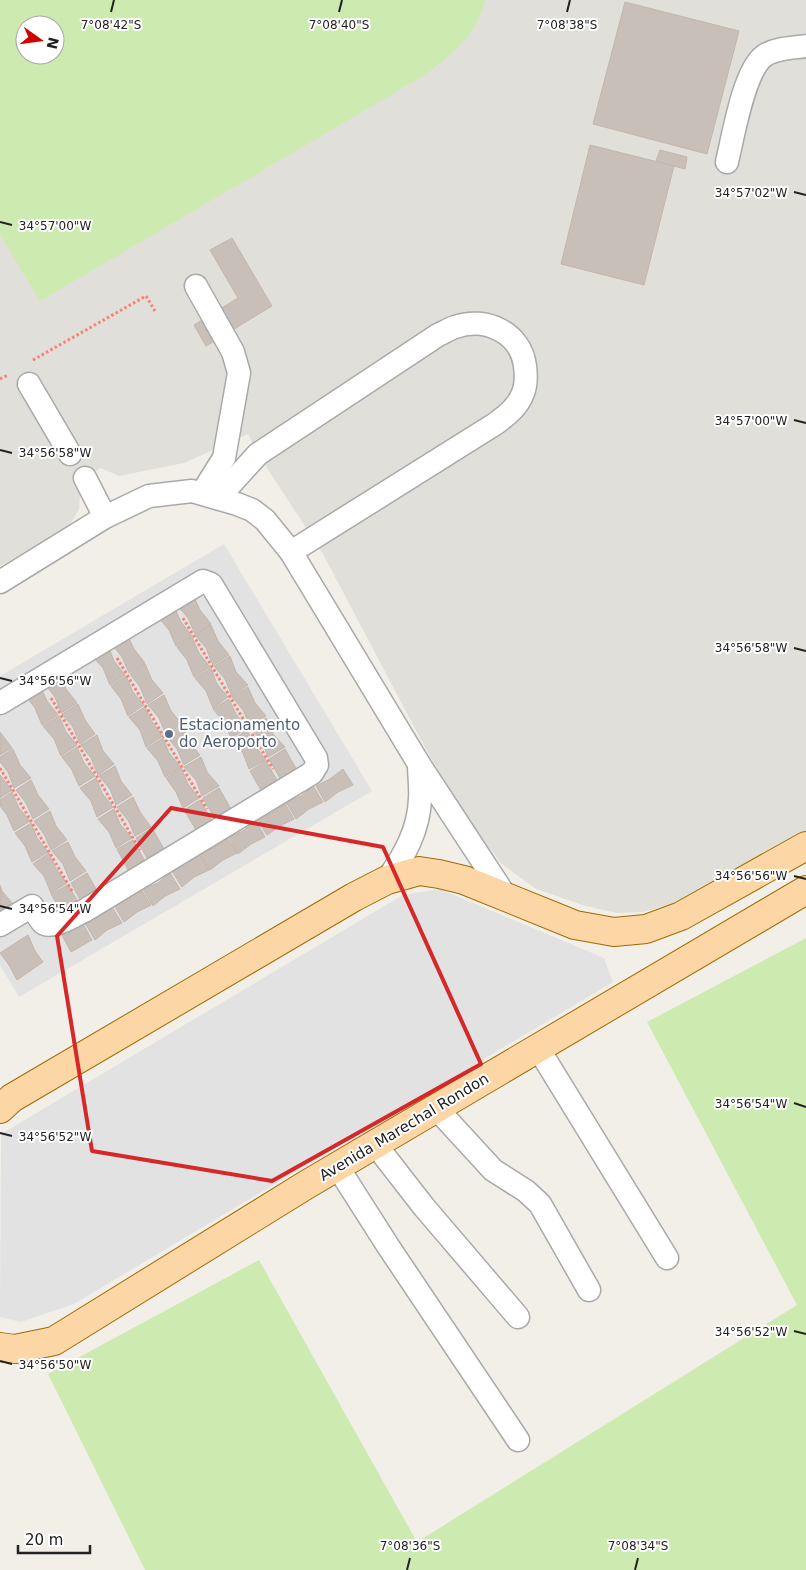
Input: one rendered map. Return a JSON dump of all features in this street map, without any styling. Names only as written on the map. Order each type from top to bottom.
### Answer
[{"type":"main road","points":[[4,1102],[354,897],[387,880],[419,871],[439,874],[464,880],[538,912],[575,925],[614,932],[646,930],[681,916],[806,846]]},
{"type":"main road","name":"Avenida Marechal Rondon","points":[[0,1347],[15,1349],[54,1342],[337,1166],[806,890]]},
{"type":"street","points":[[727,162],[747,83],[754,65],[765,55],[806,46]]},
{"type":"street","points":[[196,286],[233,352],[239,373],[224,458],[210,495]]},
{"type":"street","points":[[210,495],[258,454],[438,336],[456,327],[474,324],[489,325],[505,332],[516,341],[524,356],[526,373],[524,393],[513,410],[495,424],[291,552]]},
{"type":"street","points":[[28,374],[70,454]]},
{"type":"street","points":[[85,478],[105,518]]},
{"type":"street","points":[[0,582],[105,518],[149,496],[184,491],[210,495],[252,510],[265,520],[291,552],[419,764],[506,897]]},
{"type":"street","points":[[0,703],[203,581],[212,584],[311,749],[316,758],[317,765],[315,769],[285,789],[84,911],[52,925],[42,922],[32,906],[0,925]]},
{"type":"street","points":[[387,880],[404,856],[415,828],[420,800],[419,764]]},
{"type":"street","points":[[538,1048],[667,1258]]},
{"type":"street","points":[[436,1108],[493,1170],[526,1191],[540,1204],[588,1290]]},
{"type":"street","points":[[375,1144],[424,1207],[518,1317]]},
{"type":"street","points":[[337,1166],[388,1246],[518,1440]]},
{"type":"path","points":[[28,374],[146,296],[155,311]]},
{"type":"path","points":[[0,379],[9,374]]},
{"type":"path","points":[[172,599],[285,789]]},
{"type":"path","points":[[106,638],[219,829]]},
{"type":"path","points":[[39,679],[152,870]]},
{"type":"path","points":[[0,768],[84,911]]},
{"type":"highlighted area","points":[[171,808],[383,847],[481,1064],[272,1181],[92,1151],[57,936]]},
{"type":"shaded area","points":[[0,0],[806,0],[806,832],[722,882],[682,901],[643,912],[617,913],[586,906],[536,889],[502,864],[472,827],[429,755],[323,554],[258,454],[248,434],[184,463],[119,476],[101,468],[76,483],[80,495],[79,509],[68,528],[0,566]]},
{"type":"shaded area","name":"Estacionamento do Aeroporto","points":[[224,544],[372,791],[19,997],[0,965],[0,676]]},
{"type":"shaded area","points":[[440,889],[604,958],[613,982],[74,1304],[21,1322],[0,1317],[1,1134],[403,895]]},
{"type":"green space","points":[[0,0],[485,0],[481,13],[470,34],[454,52],[425,75],[40,301],[0,235]]},
{"type":"green space","points":[[806,938],[806,1570],[145,1570],[48,1374],[259,1260],[417,1542],[797,1305],[647,1022]]},
{"type":"building","points":[[625,2],[739,31],[707,154],[593,124]]},
{"type":"building","points":[[590,145],[674,166],[644,285],[561,264]]},
{"type":"building","points":[[660,150],[687,157],[685,169],[656,161]]},
{"type":"building","points":[[232,238],[272,306],[206,346],[194,325],[238,298],[210,250]]},
{"type":"building","points":[[193,595],[200,610],[211,624],[195,634],[188,618],[177,605]]},
{"type":"building","points":[[174,607],[181,622],[192,636],[176,646],[169,630],[158,617]]},
{"type":"building","points":[[211,625],[218,641],[229,655],[213,665],[206,648],[195,635]]},
{"type":"building","points":[[127,634],[134,649],[145,663],[129,673],[122,657],[111,643]]},
{"type":"building","points":[[192,637],[199,653],[210,667],[194,677],[187,660],[177,647]]},
{"type":"building","points":[[108,646],[114,661],[125,675],[110,685],[103,668],[92,656]]},
{"type":"building","points":[[230,656],[236,672],[248,685],[232,696],[225,679],[214,666]]},
{"type":"building","points":[[145,664],[152,680],[163,693],[147,704],[140,687],[130,674]]},
{"type":"building","points":[[211,668],[217,684],[228,697],[213,708],[206,691],[195,678]]},
{"type":"building","points":[[59,674],[66,689],[77,703],[61,713],[55,697],[44,683]]},
{"type":"building","points":[[126,676],[133,692],[144,705],[128,716],[121,699],[111,686]]},
{"type":"building","points":[[40,686],[47,701],[58,715],[42,725],[35,708],[25,695]]},
{"type":"building","points":[[248,687],[255,703],[266,716],[250,726],[243,710],[232,697]]},
{"type":"building","points":[[164,695],[171,711],[182,724],[166,735],[159,718],[148,705]]},
{"type":"building","points":[[229,699],[236,714],[247,728],[231,738],[224,722],[213,709]]},
{"type":"building","points":[[78,704],[85,720],[95,734],[80,744],[73,727],[62,714]]},
{"type":"building","points":[[145,707],[152,722],[163,736],[146,747],[140,730],[129,717]]},
{"type":"building","points":[[59,716],[66,732],[77,745],[61,756],[54,739],[43,726]]},
{"type":"building","points":[[266,718],[273,734],[285,747],[268,757],[262,741],[250,728]]},
{"type":"building","points":[[182,726],[189,742],[200,755],[184,765],[177,749],[166,736]]},
{"type":"building","points":[[247,730],[254,745],[266,760],[249,769],[243,753],[232,740]]},
{"type":"building","points":[[0,732],[12,748],[0,755]]},
{"type":"building","points":[[97,735],[103,751],[114,764],[98,775],[91,758],[81,745]]},
{"type":"building","points":[[163,738],[169,753],[181,767],[165,777],[158,761],[147,748]]},
{"type":"building","points":[[77,747],[84,763],[95,776],[79,786],[72,770],[62,757]]},
{"type":"building","points":[[13,749],[20,765],[31,778],[14,788],[8,772],[0,762],[0,757]]},
{"type":"building","points":[[285,749],[297,770],[281,780],[269,759]]},
{"type":"building","points":[[201,757],[207,772],[219,786],[202,796],[196,780],[184,767]]},
{"type":"building","points":[[266,761],[278,782],[262,792],[250,771]]},
{"type":"building","points":[[115,766],[121,781],[132,795],[116,805],[110,789],[99,776]]},
{"type":"building","points":[[181,768],[188,784],[199,798],[183,808],[176,792],[166,778]]},
{"type":"building","points":[[343,769],[353,785],[338,792],[325,802],[316,786],[330,779]]},
{"type":"building","points":[[0,775],[12,790],[0,798]]},
{"type":"building","points":[[96,778],[102,793],[113,807],[97,817],[91,801],[80,788]]},
{"type":"building","points":[[31,780],[38,795],[49,809],[33,819],[26,803],[16,790]]},
{"type":"building","points":[[313,786],[323,802],[309,809],[296,819],[286,802],[301,796]]},
{"type":"building","points":[[219,788],[231,809],[215,819],[203,798]]},
{"type":"building","points":[[12,792],[19,808],[30,821],[14,831],[7,815],[0,806],[0,800]]},
{"type":"building","points":[[133,797],[140,812],[151,827],[135,836],[128,820],[117,807]]},
{"type":"building","points":[[200,800],[212,821],[196,830],[184,810]]},
{"type":"building","points":[[284,802],[294,819],[267,835],[257,819],[272,813]]},
{"type":"building","points":[[114,809],[120,824],[132,838],[116,848],[109,832],[98,819]]},
{"type":"building","points":[[50,811],[56,826],[67,840],[51,850],[44,834],[34,821]]},
{"type":"building","points":[[256,821],[265,837],[251,844],[238,854],[229,837],[243,831]]},
{"type":"building","points":[[31,823],[37,838],[48,852],[32,862],[25,846],[15,833]]},
{"type":"building","points":[[152,828],[164,849],[147,858],[136,838]]},
{"type":"building","points":[[227,837],[237,853],[223,860],[210,870],[200,854],[215,847]]},
{"type":"building","points":[[133,840],[145,861],[128,870],[117,849]]},
{"type":"building","points":[[68,842],[75,857],[86,871],[70,881],[63,864],[52,851]]},
{"type":"building","points":[[49,853],[56,869],[67,883],[51,893],[44,876],[33,864]]},
{"type":"building","points":[[199,854],[209,870],[194,877],[182,887],[172,871],[186,865]]},
{"type":"building","points":[[87,873],[99,894],[82,903],[71,883]]},
{"type":"building","points":[[170,873],[180,889],[165,896],[153,906],[143,889],[158,883]]},
{"type":"building","points":[[0,885],[2,891],[13,904],[0,912]]},
{"type":"building","points":[[68,885],[80,905],[63,915],[51,894]]},
{"type":"building","points":[[141,889],[151,905],[137,912],[124,922],[114,905],[129,899]]},
{"type":"building","points":[[112,907],[122,923],[107,930],[95,940],[85,923],[99,917]]},
{"type":"building","points":[[83,924],[92,940],[71,952],[62,935]]},
{"type":"building","points":[[28,935],[35,951],[43,962],[17,980],[0,953]]},
{"type":"place","name":"Estacionamento do Aeroporto","points":[[169,734]]}]
